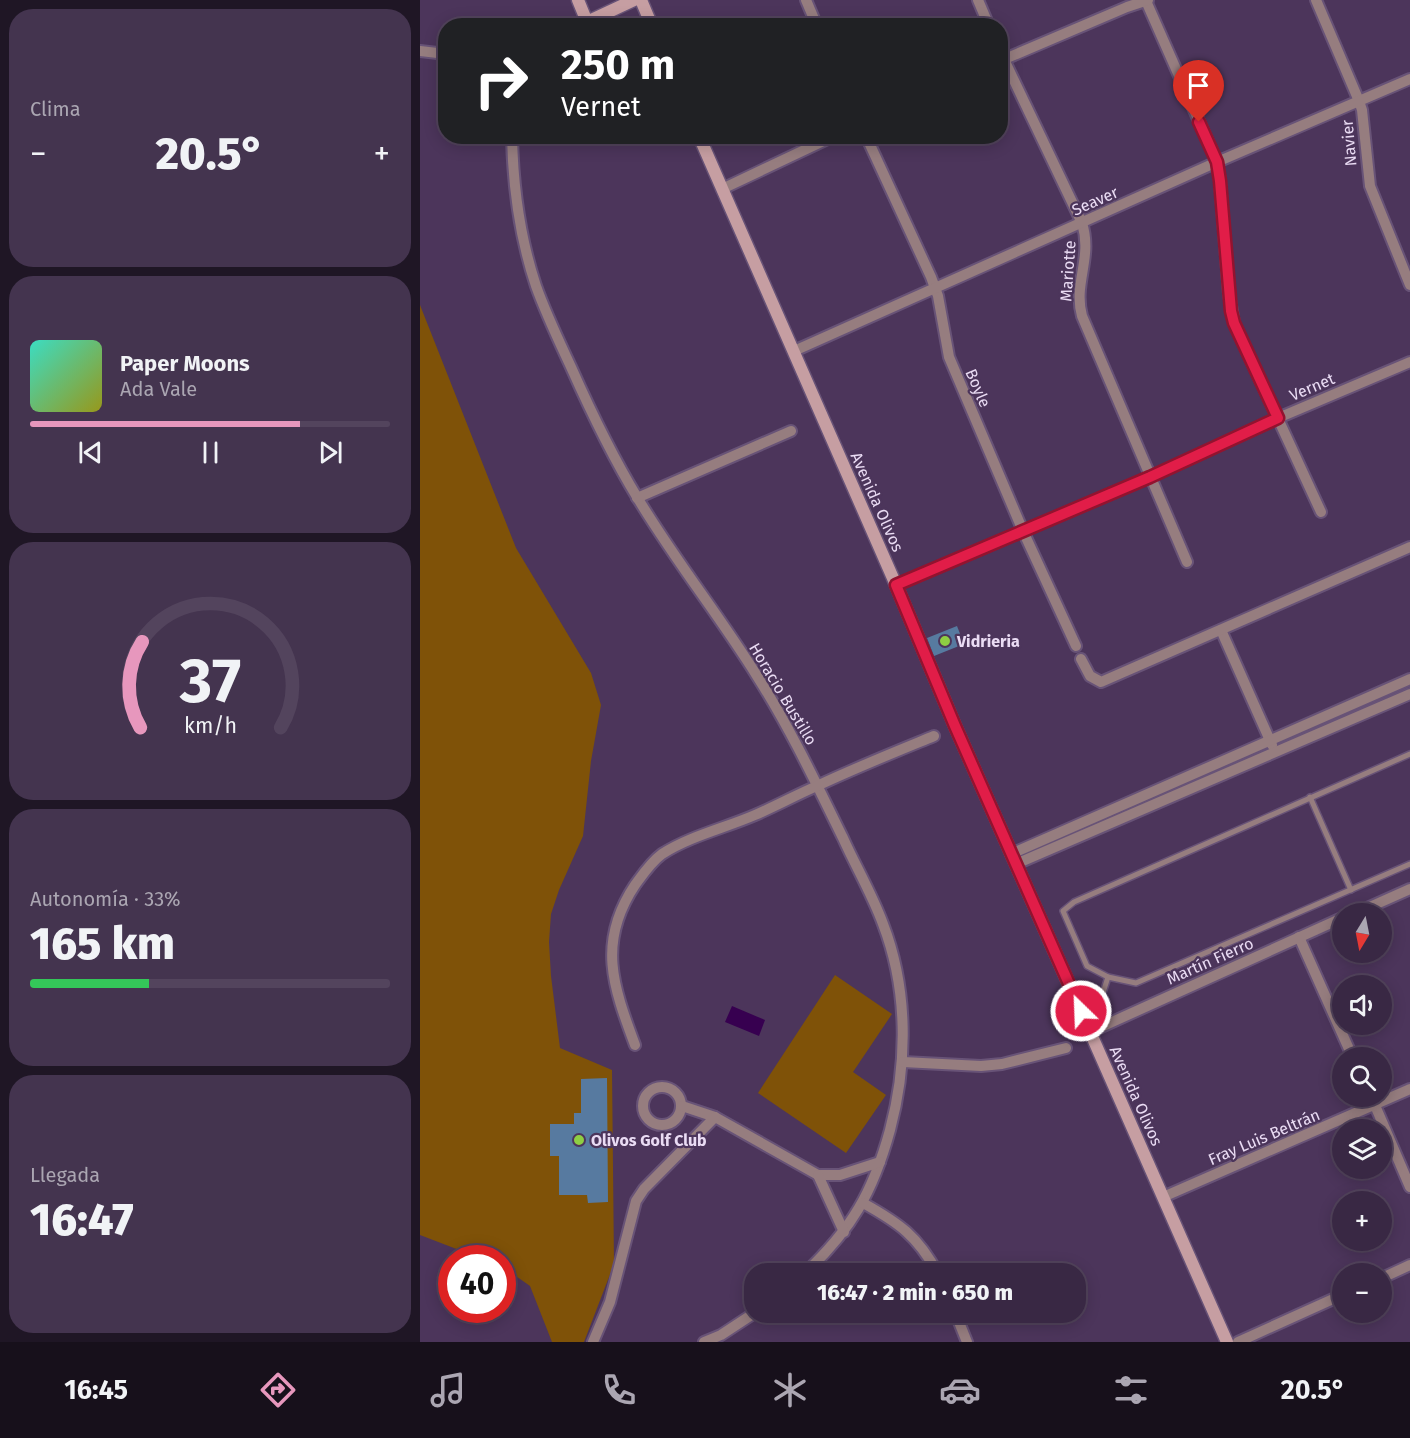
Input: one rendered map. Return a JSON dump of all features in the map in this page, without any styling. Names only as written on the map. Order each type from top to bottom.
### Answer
[{"type":"street","points":[[578,0],[582,18]]},
{"type":"street","points":[[596,18],[634,0]]},
{"type":"street","points":[[641,0],[649,18]]},
{"type":"street","points":[[806,0],[814,18]]},
{"type":"street","points":[[978,0],[986,18]]},
{"type":"street","name":"Navier","points":[[1316,0],[1362,110],[1370,186],[1410,285]]},
{"type":"street","points":[[1008,55],[1147,1],[1217,162],[1234,323],[1321,512]]},
{"type":"street","points":[[420,51],[438,53]]},
{"type":"street","name":"Mariotte","points":[[1008,70],[1082,224],[1086,243],[1078,302],[1082,316],[1187,562]]},
{"type":"street","name":"Seaver","points":[[794,351],[1217,162],[1410,79]]},
{"type":"street","name":"Horacio Bustillo","points":[[513,144],[517,206],[526,250],[537,287],[582,392],[609,448],[637,498],[757,675],[819,785],[868,887],[884,927],[899,986],[903,1023],[903,1062],[894,1115],[880,1162],[863,1203],[844,1232],[816,1263]]},
{"type":"street","name":"Avenida Olivos","points":[[702,144],[1227,1342]]},
{"type":"street","points":[[722,189],[817,144]]},
{"type":"street","name":"Boyle","points":[[870,144],[934,288],[949,357],[1023,531],[1076,646]]},
{"type":"street","name":"Vernet","points":[[896,585],[1150,477],[1278,418],[1410,362]]},
{"type":"street","points":[[637,498],[791,431]]},
{"type":"street","points":[[1081,659],[1090,676],[1101,682],[1410,547]]},
{"type":"street","points":[[1221,630],[1275,752]]},
{"type":"street","points":[[1014,859],[1160,789],[1410,679]]},
{"type":"street","points":[[1014,859],[1164,800],[1410,694]]},
{"type":"street","points":[[635,1045],[616,987],[612,946],[615,925],[622,907],[644,872],[660,855],[678,845],[755,815],[934,736]]},
{"type":"street","points":[[1160,789],[1164,800]]},
{"type":"street","points":[[1379,903],[1410,889]]},
{"type":"street","name":"Martín Fierro","points":[[1090,1032],[1332,922]]},
{"type":"street","points":[[1299,937],[1348,1047]]},
{"type":"street","points":[[903,1062],[981,1066],[1002,1064],[1066,1048]]},
{"type":"street","name":"Fray Luis Beltrán","points":[[1392,1095],[1410,1089]]},
{"type":"street","points":[[682,1106],[715,1117],[818,1175],[840,1176],[880,1162]]},
{"type":"street","name":"Fray Luis Beltrán","points":[[1163,1197],[1360,1107]]},
{"type":"street","points":[[1376,1107],[1410,1187]]},
{"type":"street","points":[[593,1342],[610,1302],[636,1201],[644,1189],[715,1117]]},
{"type":"street","points":[[818,1175],[844,1232]]},
{"type":"street","points":[[863,1203],[907,1230],[930,1263]]},
{"type":"street","points":[[1392,1273],[1410,1265]]},
{"type":"street","points":[[1238,1342],[1332,1300]]},
{"type":"street","points":[[704,1342],[721,1335],[744,1320]]},
{"type":"street","points":[[959,1323],[967,1342]]},
{"type":"lane","points":[[1410,754],[1074,902],[1065,907],[1063,911],[1087,966],[1108,977],[1129,982],[1142,981],[1410,864]]},
{"type":"lane","points":[[1310,797],[1351,890]]},
{"type":"lane","points":[[1090,1032],[1108,977]]},
{"type":"shaded area","name":"Olivos Golf Club","points":[[420,305],[516,548],[591,673],[601,705],[591,761],[583,836],[551,914],[549,942],[560,1048],[612,1070],[614,1264],[584,1342],[552,1342],[530,1286],[516,1276],[516,1245],[446,1245],[420,1235]]},
{"type":"shaded area","points":[[835,975],[892,1014],[853,1072],[886,1095],[846,1153],[758,1093]]},
{"type":"shaded area","points":[[732,1006],[765,1020],[759,1036],[725,1022]]},
{"type":"building","name":"Vidrieria","points":[[957,626],[964,644],[934,656],[927,638]]},
{"type":"building","name":"Olivos Golf Club","points":[[607,1078],[608,1202],[588,1203],[587,1195],[559,1195],[559,1156],[550,1156],[550,1124],[574,1124],[574,1113],[581,1113],[581,1079]]},
{"type":"place","name":"Vidrieria","points":[[945,641]]},
{"type":"place","name":"Olivos Golf Club","points":[[579,1140]]},
{"type":"route","points":[[1081,1011],[955,726],[896,585],[1150,477],[1278,418],[1234,323],[1228,294],[1217,162],[1199,122]]}]
